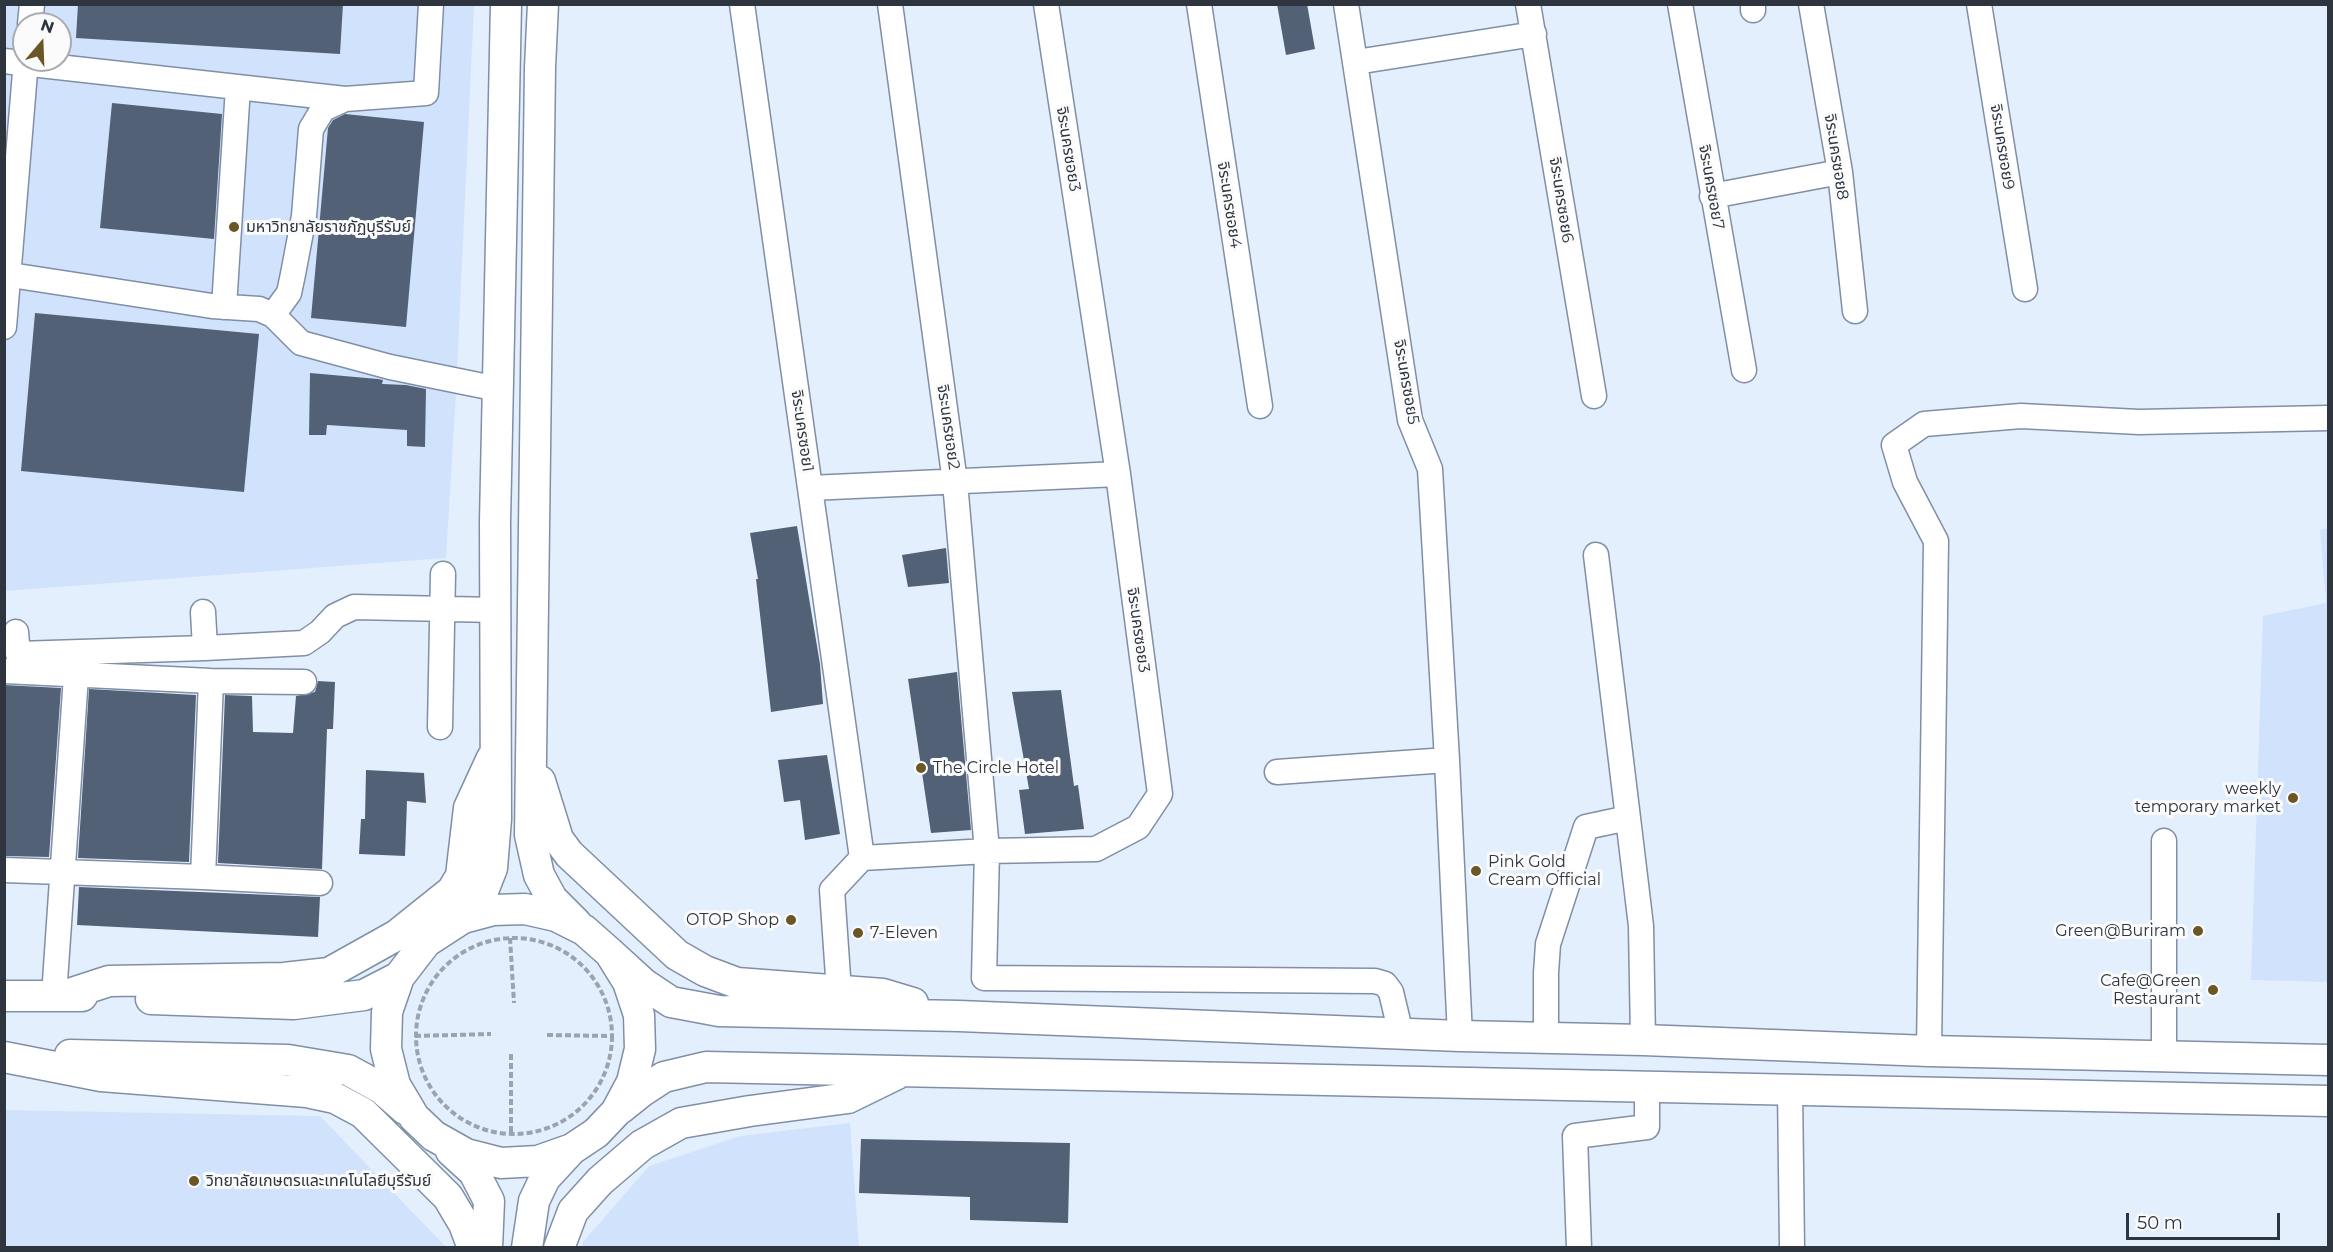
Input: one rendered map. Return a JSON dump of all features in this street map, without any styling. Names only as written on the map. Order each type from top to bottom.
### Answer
[{"type":"main road","points":[[506,4],[498,389],[496,610],[498,747],[492,868],[481,896],[463,918],[426,942],[399,977],[387,1012],[386,1049],[395,1085],[424,1126],[466,1154],[501,1162],[538,1161],[572,1149]]},
{"type":"main road","points":[[543,4],[540,67],[530,835],[539,874],[552,900],[644,984],[671,1002],[719,1011],[959,1016],[1401,1034],[1929,1051],[2328,1060]]},
{"type":"main road","points":[[59,996],[109,981],[284,978],[329,973],[397,935],[452,891],[461,876],[469,808],[498,747]]},
{"type":"main road","points":[[531,754],[558,839],[569,854],[677,955],[705,971],[737,983],[883,994],[959,1016]]},
{"type":"main road","points":[[463,918],[493,910],[525,909],[556,916],[584,930]]},
{"type":"main road","points":[[610,953],[628,982],[639,1014],[640,1049],[632,1082],[616,1112]]},
{"type":"main road","points":[[4,996],[294,1004],[364,995],[399,977]]},
{"type":"main road","points":[[4,1055],[288,1060],[348,1070],[381,1088],[474,1172],[489,1201],[487,1248]]},
{"type":"main road","points":[[4,1055],[101,1076],[307,1092],[335,1098],[363,1113],[448,1197],[464,1224],[473,1248]]},
{"type":"main road","points":[[527,1248],[534,1201],[545,1178],[572,1149],[596,1133],[616,1112],[641,1092],[664,1077],[706,1067],[2328,1101]]},
{"type":"main road","points":[[559,1248],[573,1211],[600,1180],[642,1145],[681,1123],[848,1098],[902,1071]]},
{"type":"street","points":[[72,67],[345,99],[426,93],[431,4]]},
{"type":"street","name":"จิระนครซอย1","points":[[742,4],[862,858]]},
{"type":"street","name":"จิระนครซอย2","points":[[890,4],[955,482],[987,851],[984,978],[1375,981],[1385,984],[1391,992],[1401,1034]]},
{"type":"street","name":"จิระนครซอย3","points":[[862,858],[987,851],[1096,849],[1138,827],[1160,794],[1118,474],[1046,4]]},
{"type":"street","name":"จิระนครซอย4","points":[[1199,4],[1260,406]]},
{"type":"street","name":"จิระนครซอย5","points":[[1346,4],[1410,420],[1430,469],[1448,760],[1460,1036]]},
{"type":"street","name":"จิระนครซอย6","points":[[1528,4],[1594,396]]},
{"type":"street","name":"จิระนครซอย7","points":[[1680,4],[1744,370]]},
{"type":"street","name":"จิระนครซอย8","points":[[1811,4],[1840,172],[1855,311]]},
{"type":"street","name":"จิระนครซอย9","points":[[1979,4],[2025,289]]},
{"type":"street","points":[[1356,62],[1534,34]]},
{"type":"street","points":[[4,327],[18,72]]},
{"type":"street","points":[[224,307],[238,87]]},
{"type":"street","points":[[273,315],[289,292],[293,273],[304,216],[311,129],[322,109],[345,99]]},
{"type":"street","points":[[1712,196],[1840,172]]},
{"type":"street","points":[[7,274],[224,307],[259,309],[273,315],[301,343],[390,367],[498,389]]},
{"type":"street","points":[[1929,1051],[1936,541],[1905,482],[1894,445],[1924,424],[2021,416],[2139,422],[2328,418]]},
{"type":"street","points":[[810,488],[1118,474]]},
{"type":"street","points":[[1596,555],[1641,926],[1643,1040]]},
{"type":"street","points":[[440,727],[443,574]]},
{"type":"street","points":[[16,632],[18,654],[205,648],[304,643],[320,632],[335,616],[354,607],[496,610]]},
{"type":"street","points":[[203,612],[205,648]]},
{"type":"street","points":[[4,671],[211,681],[304,682]]},
{"type":"street","points":[[59,996],[63,871],[76,676]]},
{"type":"street","points":[[203,877],[211,681]]},
{"type":"street","points":[[1277,772],[1448,760]]},
{"type":"street","points":[[1546,1038],[1548,944],[1586,827],[1628,818]]},
{"type":"street","points":[[2164,841],[2164,1057]]},
{"type":"street","points":[[839,991],[832,890],[862,858]]},
{"type":"street","points":[[4,870],[320,883]]},
{"type":"street","points":[[1579,1248],[1575,1136],[1647,1126],[1647,1088]]},
{"type":"street","points":[[1791,1090],[1792,1248]]},
{"type":"path","points":[[510,938],[514,1003]]},
{"type":"path","points":[[510,938],[541,942],[570,955],[593,977],[607,1005],[612,1036],[607,1067],[593,1094],[578,1109],[570,1116],[542,1129],[511,1134],[463,1120],[443,1104],[428,1084],[418,1060],[415,1035],[420,1006],[433,979],[447,964],[454,957],[480,943],[510,938]]},
{"type":"path","points":[[415,1035],[491,1034]]},
{"type":"path","points":[[548,1035],[612,1036]]},
{"type":"path","points":[[511,1054],[511,1134]]},
{"type":"shaded area","name":"มหาวิทยาลัยราชภัฏบุรีรัมย์","points":[[5,5],[474,5],[446,558],[5,591]]},
{"type":"shaded area","name":"weekly temporary market","points":[[2328,528],[2328,982],[2251,980],[2263,616],[2326,603],[2320,530]]},
{"type":"shaded area","name":"วิทยาลัยเกษตรและเทคโนโลยีบุรีรัมย์","points":[[5,1110],[320,1116],[446,1247],[5,1247]]},
{"type":"shaded area","points":[[850,1123],[859,1247],[582,1247],[583,1242],[649,1166],[740,1136]]},
{"type":"building","points":[[78,4],[343,4],[340,54],[76,38]]},
{"type":"building","points":[[1277,4],[1307,4],[1315,49],[1286,55]]},
{"type":"building","points":[[112,103],[222,114],[214,239],[100,228]]},
{"type":"building","points":[[345,114],[424,122],[406,327],[311,318],[328,128],[333,120]]},
{"type":"building","points":[[35,313],[259,334],[244,492],[21,471]]},
{"type":"building","points":[[310,373],[378,379],[383,380],[382,384],[426,389],[425,447],[407,446],[407,430],[327,425],[326,435],[309,435]]},
{"type":"building","points":[[797,526],[820,664],[823,704],[771,712],[756,579],[758,579],[750,533]]},
{"type":"building","points":[[946,548],[949,583],[908,587],[902,555]]},
{"type":"building","points":[[957,672],[971,830],[931,833],[908,679]]},
{"type":"building","points":[[318,681],[335,682],[333,729],[327,729],[322,869],[218,863],[225,695],[252,696],[253,732],[293,733],[296,696],[315,692]]},
{"type":"building","points":[[4,685],[61,688],[49,857],[4,856]]},
{"type":"building","points":[[89,689],[196,695],[189,862],[78,858]]},
{"type":"building","points":[[1061,690],[1074,786],[1078,785],[1084,829],[1025,834],[1019,790],[1029,789],[1012,692]]},
{"type":"building","points":[[827,755],[840,834],[805,840],[800,800],[784,802],[778,760]]},
{"type":"building","points":[[366,770],[424,773],[426,803],[407,801],[405,856],[359,854],[361,819],[365,819]]},
{"type":"building","points":[[79,887],[320,897],[318,937],[77,925]]},
{"type":"building","points":[[861,1139],[1070,1143],[1068,1223],[970,1220],[970,1197],[859,1193]]},
{"type":"place","name":"มหาวิทยาลัยราชภัฏบุรีรัมย์","points":[[234,227]]},
{"type":"place","name":"The Circle Hotel","points":[[921,768]]},
{"type":"place","name":"weekly temporary market","points":[[2293,798]]},
{"type":"place","name":"Pink Gold Cream Official","points":[[1476,871]]},
{"type":"place","name":"OTOP Shop","points":[[791,920]]},
{"type":"place","name":"Green@Buriram","points":[[2198,931]]},
{"type":"place","name":"7-Eleven","points":[[858,933]]},
{"type":"place","name":"Cafe@Green Restaurant","points":[[2213,990]]},
{"type":"place","name":"วิทยาลัยเกษตรและเทคโนโลยีบุรีรัมย์","points":[[194,1181]]}]
